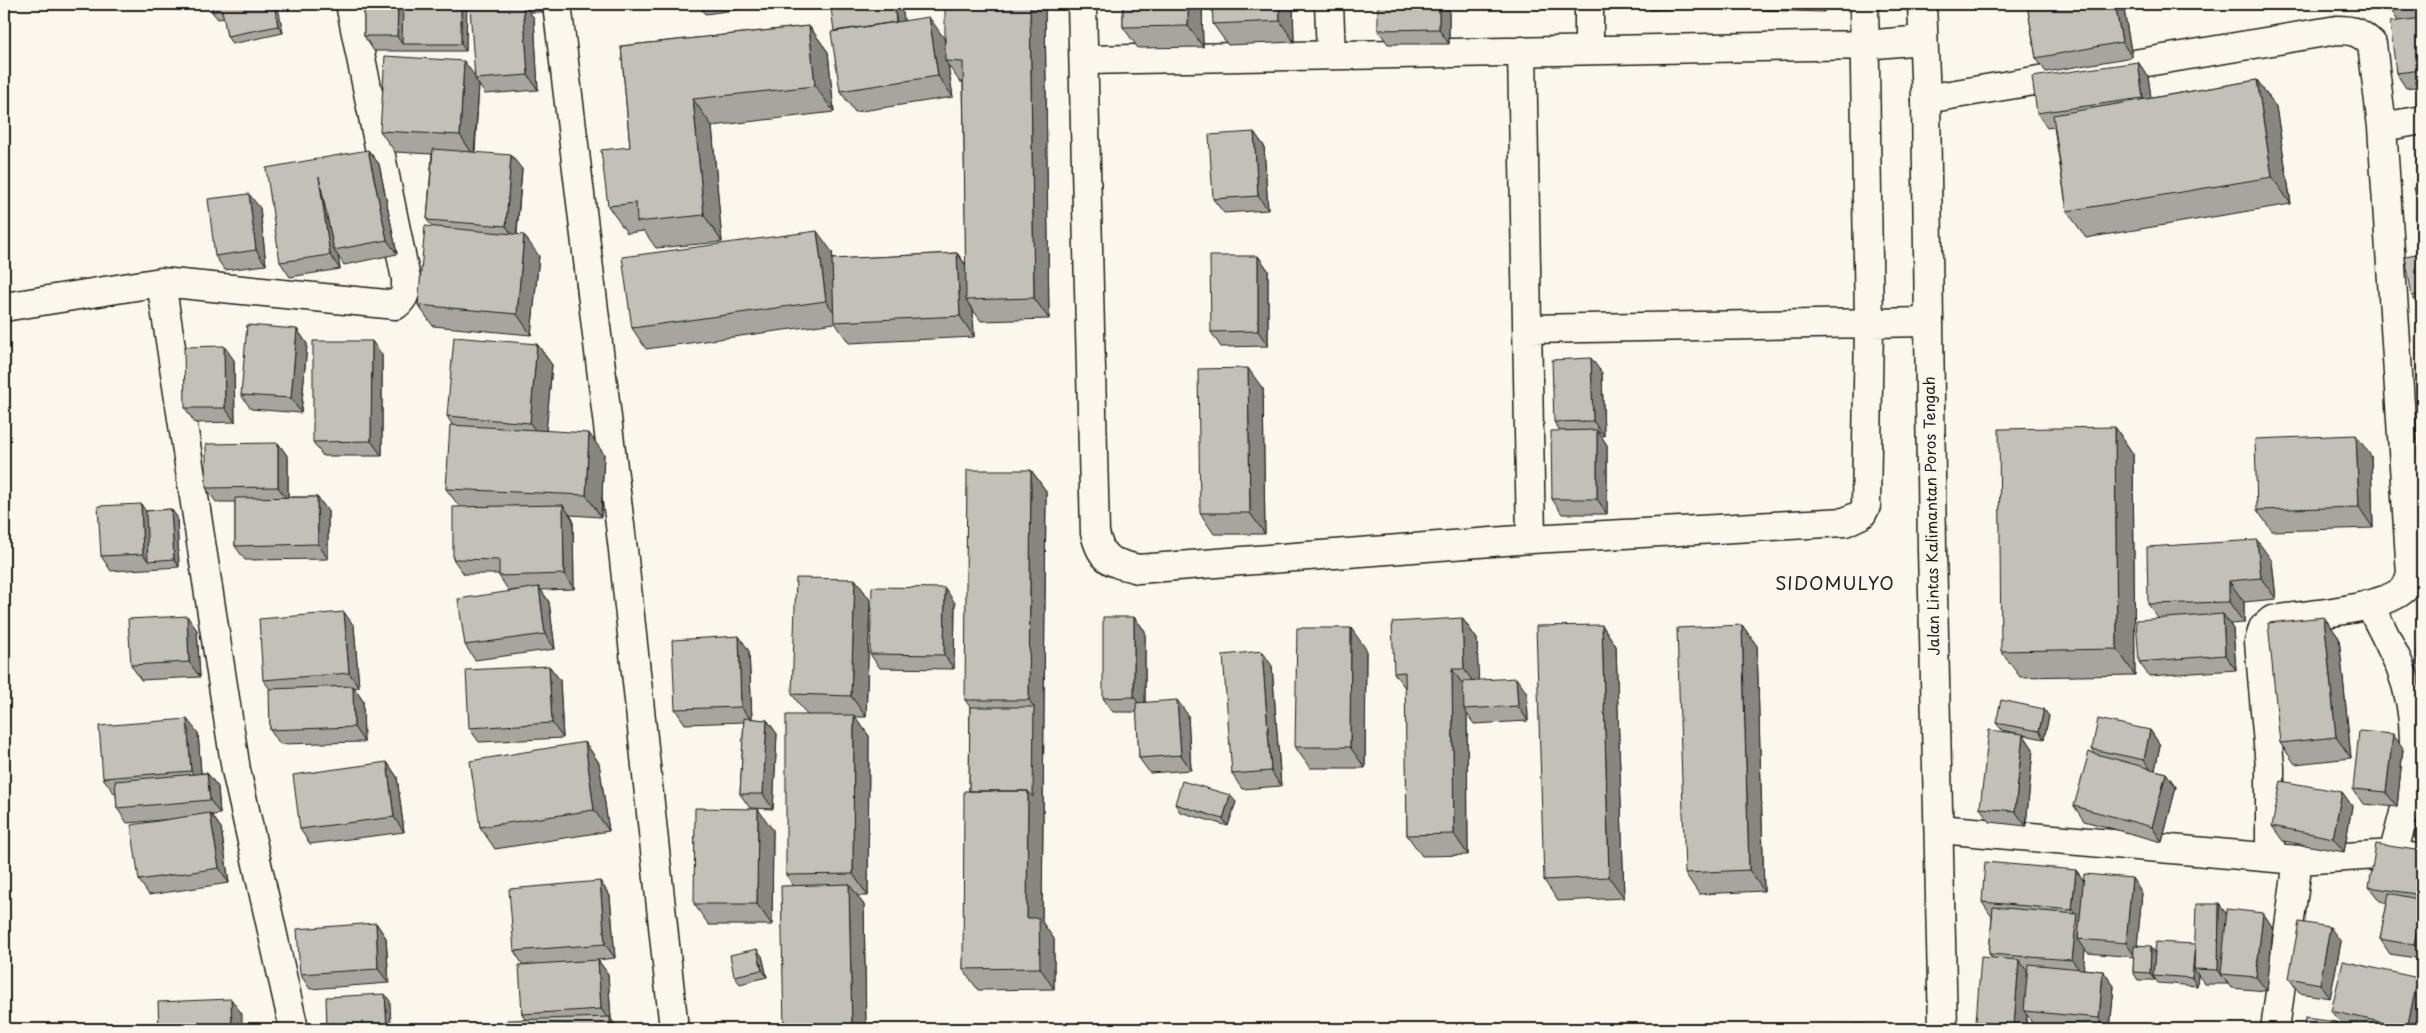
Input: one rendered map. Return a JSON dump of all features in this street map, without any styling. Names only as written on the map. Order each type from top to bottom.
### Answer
[{"type":"main road","points":[[4,307],[160,282],[396,305],[402,300],[406,294],[406,279],[350,4]]},
{"type":"main road","points":[[557,4],[624,560],[674,1029]]},
{"type":"main road","points":[[1082,4],[1095,533],[1099,549],[1106,559],[1138,570],[1531,539],[1845,522],[1862,514],[1866,506],[1869,324],[1864,4]]},
{"type":"main road","points":[[1330,4],[1331,55]]},
{"type":"main road","points":[[1589,4],[1589,50]]},
{"type":"main road","name":"Jalan Lintas Kalimantan Poros Tengah","points":[[1922,4],[1926,99],[1928,322],[1943,1029]]},
{"type":"main road","points":[[1926,99],[2337,30],[2353,30],[2363,34],[2372,44],[2382,127],[2410,574],[2407,587],[2398,594],[2370,605],[2272,620],[2263,628],[2258,642],[2270,767],[2270,857]]},
{"type":"main road","points":[[1084,60],[1864,45],[1923,40]]},
{"type":"main road","points":[[1522,51],[1531,539]]},
{"type":"main road","points":[[2382,127],[2422,120]]},
{"type":"main road","points":[[160,282],[236,770],[294,1029]]},
{"type":"main road","points":[[1528,329],[1928,322]]},
{"type":"main road","points":[[2370,605],[2400,668],[2415,724],[2415,759],[2410,795],[2393,854]]},
{"type":"main road","points":[[1939,829],[2298,860],[2393,854],[2422,859]]},
{"type":"main road","points":[[2275,1029],[2298,860]]},
{"type":"building","points":[[211,4],[274,4],[278,26],[227,36],[222,10],[212,12]]},
{"type":"building","points":[[364,4],[398,4],[397,36],[364,36]]},
{"type":"building","points":[[403,4],[461,4],[461,44],[402,44]]},
{"type":"building","points":[[523,4],[528,75],[475,79],[470,8]]},
{"type":"building","points":[[858,4],[894,4],[896,22],[834,31],[831,8]]},
{"type":"building","points":[[945,4],[1030,4],[1034,298],[966,300],[963,62],[945,61]]},
{"type":"building","points":[[1123,4],[1188,4],[1188,26],[1123,27]]},
{"type":"building","points":[[1212,4],[1279,4],[1280,21],[1213,24]]},
{"type":"building","points":[[1378,4],[1439,4],[1439,29],[1378,30]]},
{"type":"building","points":[[2027,4],[2115,4],[2122,42],[2036,58]]},
{"type":"building","points":[[2388,4],[2412,4],[2389,7]]},
{"type":"building","points":[[929,17],[938,76],[840,91],[831,32]]},
{"type":"building","points":[[2422,18],[2422,70],[2396,73],[2390,22]]},
{"type":"building","points":[[809,26],[815,86],[693,99],[704,215],[637,222],[636,203],[608,206],[601,150],[630,147],[621,46]]},
{"type":"building","points":[[385,56],[464,61],[460,135],[380,131]]},
{"type":"building","points":[[2138,62],[2143,98],[2037,113],[2032,77]]},
{"type":"building","points":[[2257,80],[2272,177],[2067,211],[2053,115]]},
{"type":"building","points":[[1254,132],[1258,196],[1213,199],[1209,135]]},
{"type":"building","points":[[433,149],[511,155],[506,226],[427,220]]},
{"type":"building","points":[[368,150],[387,240],[334,250],[319,177],[330,255],[280,262],[266,168]]},
{"type":"building","points":[[2422,186],[2422,214],[2414,188]]},
{"type":"building","points":[[249,194],[256,250],[215,256],[208,199]]},
{"type":"building","points":[[425,226],[524,235],[517,314],[418,305]]},
{"type":"building","points":[[817,231],[826,301],[632,328],[622,257]]},
{"type":"building","points":[[957,253],[960,316],[834,322],[832,259]]},
{"type":"building","points":[[2422,253],[2422,294],[2412,296],[2405,256]]},
{"type":"building","points":[[1210,256],[1258,256],[1258,331],[1211,332]]},
{"type":"building","points":[[247,325],[297,329],[291,398],[241,395]]},
{"type":"building","points":[[454,337],[537,344],[530,423],[447,416]]},
{"type":"building","points":[[313,341],[372,341],[371,441],[313,442]]},
{"type":"building","points":[[224,346],[225,408],[185,408],[184,347]]},
{"type":"building","points":[[1591,358],[1593,421],[1554,422],[1552,360]]},
{"type":"building","points":[[1248,368],[1250,513],[1200,513],[1198,369]]},
{"type":"building","points":[[450,425],[589,433],[586,495],[446,489]]},
{"type":"building","points":[[2115,427],[2117,649],[2001,651],[1999,429]]},
{"type":"building","points":[[1597,430],[1597,499],[1552,499],[1551,431]]},
{"type":"building","points":[[2356,435],[2359,507],[2257,510],[2255,439]]},
{"type":"building","points":[[278,443],[278,487],[206,488],[206,444]]},
{"type":"building","points":[[967,470],[1031,470],[1029,700],[965,700]]},
{"type":"building","points":[[317,497],[318,544],[235,546],[235,498]]},
{"type":"building","points":[[141,504],[143,554],[101,556],[98,506]]},
{"type":"building","points":[[563,505],[564,574],[499,576],[499,560],[453,559],[453,507]]},
{"type":"building","points":[[171,509],[174,559],[148,561],[146,511]]},
{"type":"building","points":[[2257,540],[2261,578],[2229,581],[2229,602],[2148,604],[2147,547]]},
{"type":"building","points":[[796,578],[855,579],[851,696],[792,694]]},
{"type":"building","points":[[539,587],[545,634],[465,645],[458,599]]},
{"type":"building","points":[[872,587],[945,588],[944,655],[870,654]]},
{"type":"building","points":[[344,612],[349,673],[263,680],[259,619]]},
{"type":"building","points":[[2223,614],[2225,655],[2139,662],[2136,620]]},
{"type":"building","points":[[187,616],[189,662],[131,665],[128,619]]},
{"type":"building","points":[[1103,617],[1134,617],[1134,697],[1103,698]]},
{"type":"building","points":[[2324,617],[2336,737],[2280,743],[2268,623]]},
{"type":"building","points":[[1462,618],[1464,669],[1452,669],[1454,834],[1407,835],[1405,672],[1394,673],[1392,622]]},
{"type":"building","points":[[1602,625],[1609,877],[1544,880],[1536,626]]},
{"type":"building","points":[[1742,625],[1749,870],[1685,873],[1677,628]]},
{"type":"building","points":[[1297,628],[1351,628],[1350,747],[1295,747]]},
{"type":"building","points":[[739,636],[741,707],[675,709],[672,640]]},
{"type":"building","points":[[2417,650],[2422,650],[2422,693],[2419,693]]},
{"type":"building","points":[[1262,651],[1271,771],[1232,774],[1223,655]]},
{"type":"building","points":[[549,666],[552,723],[469,728],[466,670]]},
{"type":"building","points":[[1516,678],[1518,706],[1464,709],[1463,681]]},
{"type":"building","points":[[353,686],[354,727],[270,730],[269,689]]},
{"type":"building","points":[[1177,700],[1181,755],[1139,758],[1136,703]]},
{"type":"building","points":[[2001,700],[2044,709],[2039,731],[1996,723]]},
{"type":"building","points":[[970,707],[1034,707],[1033,797],[1028,791],[969,791]]},
{"type":"building","points":[[786,715],[854,715],[853,874],[786,875]]},
{"type":"building","points":[[744,718],[767,720],[763,794],[740,794]]},
{"type":"building","points":[[187,719],[191,771],[103,778],[99,726]]},
{"type":"building","points":[[2098,719],[2150,730],[2144,760],[2092,749]]},
{"type":"building","points":[[1989,730],[2023,734],[2015,811],[1980,808]]},
{"type":"building","points":[[2359,731],[2393,734],[2386,792],[2353,789]]},
{"type":"building","points":[[2422,741],[2422,785],[2416,784]]},
{"type":"building","points":[[585,742],[594,810],[480,827],[470,761]]},
{"type":"building","points":[[2089,752],[2166,773],[2152,827],[2074,806]]},
{"type":"building","points":[[387,762],[394,817],[300,829],[293,775]]},
{"type":"building","points":[[207,773],[210,800],[117,808],[115,781]]},
{"type":"building","points":[[1182,781],[1230,795],[1223,819],[1175,804]]},
{"type":"building","points":[[2281,781],[2342,792],[2333,838],[2272,826]]},
{"type":"building","points":[[964,791],[1028,791],[1027,918],[1039,918],[1040,968],[963,969]]},
{"type":"building","points":[[695,808],[758,809],[757,904],[694,904]]},
{"type":"building","points":[[2422,810],[2422,839],[2414,837]]},
{"type":"building","points":[[210,813],[219,868],[139,880],[131,825]]},
{"type":"building","points":[[2376,844],[2422,851],[2422,895],[2369,887]]},
{"type":"building","points":[[1985,862],[2076,870],[2072,910],[1982,902]]},
{"type":"building","points":[[2084,874],[2132,878],[2126,943],[2078,939]]},
{"type":"building","points":[[600,881],[605,944],[514,951],[509,889]]},
{"type":"building","points":[[849,884],[852,1029],[784,1029],[781,886]]},
{"type":"building","points":[[2389,893],[2422,900],[2414,945],[2380,939]]},
{"type":"building","points":[[2196,904],[2219,904],[2218,970],[2194,969]]},
{"type":"building","points":[[1993,907],[2077,914],[2072,960],[1989,954]]},
{"type":"building","points":[[2227,909],[2263,913],[2256,977],[2221,974]]},
{"type":"building","points":[[2299,922],[2330,927],[2320,984],[2289,978]]},
{"type":"building","points":[[376,923],[378,969],[300,974],[297,929]]},
{"type":"building","points":[[2156,942],[2195,944],[2192,978],[2153,975]]},
{"type":"building","points":[[2134,945],[2151,946],[2150,973],[2133,972]]},
{"type":"building","points":[[757,949],[762,970],[734,976],[730,955]]},
{"type":"building","points":[[1981,957],[2019,960],[2014,1025],[1976,1022]]},
{"type":"building","points":[[2422,957],[2422,971],[2419,970]]},
{"type":"building","points":[[598,960],[601,1009],[522,1014],[519,965]]},
{"type":"building","points":[[2343,961],[2418,978],[2407,1028],[2331,1011]]},
{"type":"building","points":[[2028,964],[2103,971],[2099,1018],[2024,1011]]},
{"type":"building","points":[[385,994],[387,1029],[327,1029],[326,997]]},
{"type":"building","points":[[231,999],[232,1029],[159,1029],[158,1002]]},
{"type":"building","points":[[610,1017],[610,1029],[507,1029],[507,1020]]},
{"type":"building","points":[[2421,1017],[2422,1029],[2418,1029]]},
{"type":"building","points":[[2305,1018],[2336,1022],[2335,1029],[2304,1029]]},
{"type":"building","points":[[1865,1024],[1865,1029],[1765,1029],[1765,1028]]},
{"type":"district","name":"SIDOMULYO","points":[[1835,584]]}]
